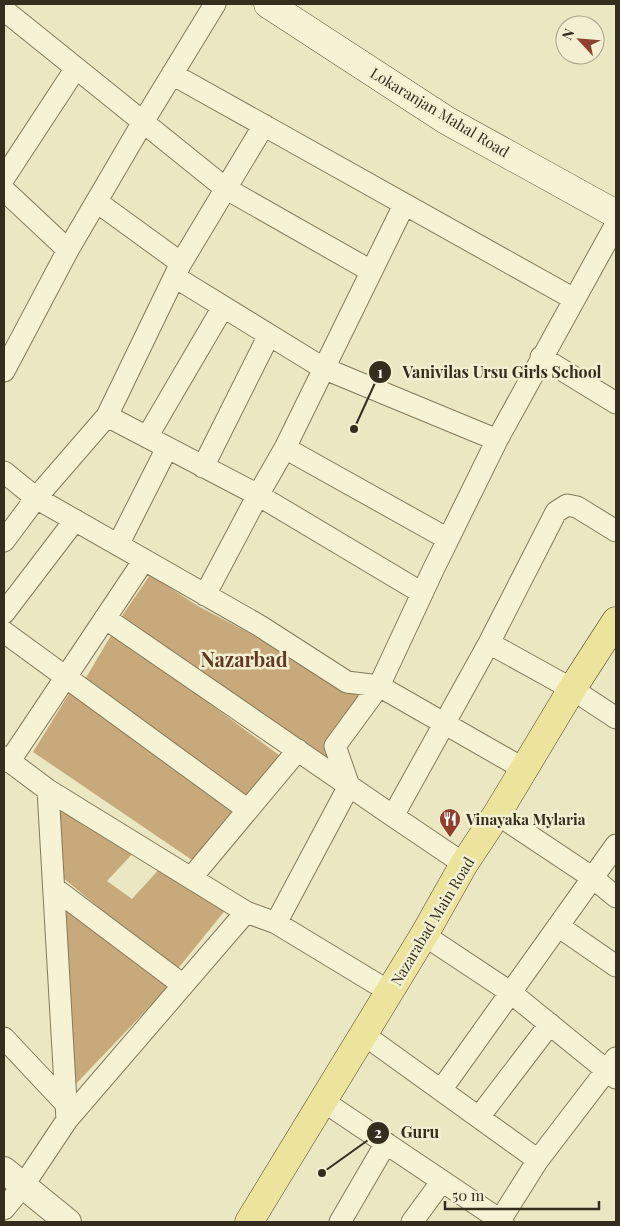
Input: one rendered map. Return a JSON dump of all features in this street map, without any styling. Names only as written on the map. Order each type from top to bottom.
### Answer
[{"type":"main road","name":"Lokaranjan Mahal Road","points":[[268,4],[446,120],[616,214]]},
{"type":"main road","name":"Nazarabad Main Road","points":[[250,1222],[390,992],[464,864],[616,621]]},
{"type":"street","points":[[4,368],[68,250],[215,4]]},
{"type":"street","points":[[4,10],[225,188],[371,271]]},
{"type":"street","points":[[4,178],[76,68]]},
{"type":"street","points":[[172,74],[574,299]]},
{"type":"street","points":[[4,541],[36,498],[107,416],[178,270],[264,125]]},
{"type":"street","points":[[4,190],[68,250]]},
{"type":"street","points":[[97,202],[223,307],[323,368],[496,440]]},
{"type":"street","points":[[205,595],[285,448],[404,205]]},
{"type":"street","points":[[276,923],[349,786],[335,746],[379,686],[496,440],[616,224]]},
{"type":"street","points":[[148,437],[223,307]]},
{"type":"street","points":[[203,467],[269,335]]},
{"type":"street","points":[[541,357],[616,403]]},
{"type":"street","points":[[107,416],[258,495],[422,593]]},
{"type":"street","points":[[118,545],[167,448]]},
{"type":"street","points":[[285,448],[448,539]]},
{"type":"street","points":[[4,472],[36,498],[260,626],[347,682],[379,686],[524,769]]},
{"type":"street","points":[[393,816],[489,643],[556,512],[567,505],[577,507],[616,531]]},
{"type":"street","points":[[4,613],[75,520]]},
{"type":"street","points":[[144,560],[66,677],[6,760],[48,790],[246,912],[276,923],[390,992]]},
{"type":"street","points":[[105,618],[464,864]]},
{"type":"street","points":[[4,632],[248,810]]},
{"type":"street","points":[[489,643],[572,689],[616,718]]},
{"type":"street","points":[[191,878],[298,750]]},
{"type":"street","points":[[48,790],[67,1112]]},
{"type":"street","points":[[497,814],[593,878],[616,897]]},
{"type":"street","points":[[441,1090],[616,846]]},
{"type":"street","points":[[54,888],[183,985]]},
{"type":"street","points":[[4,1209],[13,1178],[67,1112],[183,985],[246,912]]},
{"type":"street","points":[[558,926],[616,966]]},
{"type":"street","points":[[322,1101],[501,1222],[538,1160],[613,1069],[550,1024],[510,992],[424,935]]},
{"type":"street","points":[[479,1117],[550,1024]]},
{"type":"street","points":[[363,1034],[538,1160]]},
{"type":"street","points":[[4,1038],[67,1112]]},
{"type":"street","points":[[340,1222],[386,1143]]},
{"type":"street","points":[[13,1178],[68,1222]]},
{"type":"street","points":[[412,1222],[442,1181]]},
{"type":"building","points":[[150,575],[198,606],[264,641],[344,691],[367,692],[331,764],[122,616]]},
{"type":"building","points":[[113,632],[283,758],[248,800],[84,681]]},
{"type":"building","points":[[72,689],[239,811],[195,862],[33,752]]},
{"type":"building","points":[[58,802],[135,851],[107,881],[132,899],[162,866],[227,908],[176,971],[63,878]]},
{"type":"building","points":[[61,902],[174,981],[73,1087]]},
{"type":"place","name":"Vanivilas Ursu Girls School","points":[[354,429]]},
{"type":"place","name":"Vinayaka Mylaria","points":[[450,838]]},
{"type":"place","name":"Guru","points":[[322,1173]]},
{"type":"district","name":"Nazarbad","points":[[244,658]]}]
